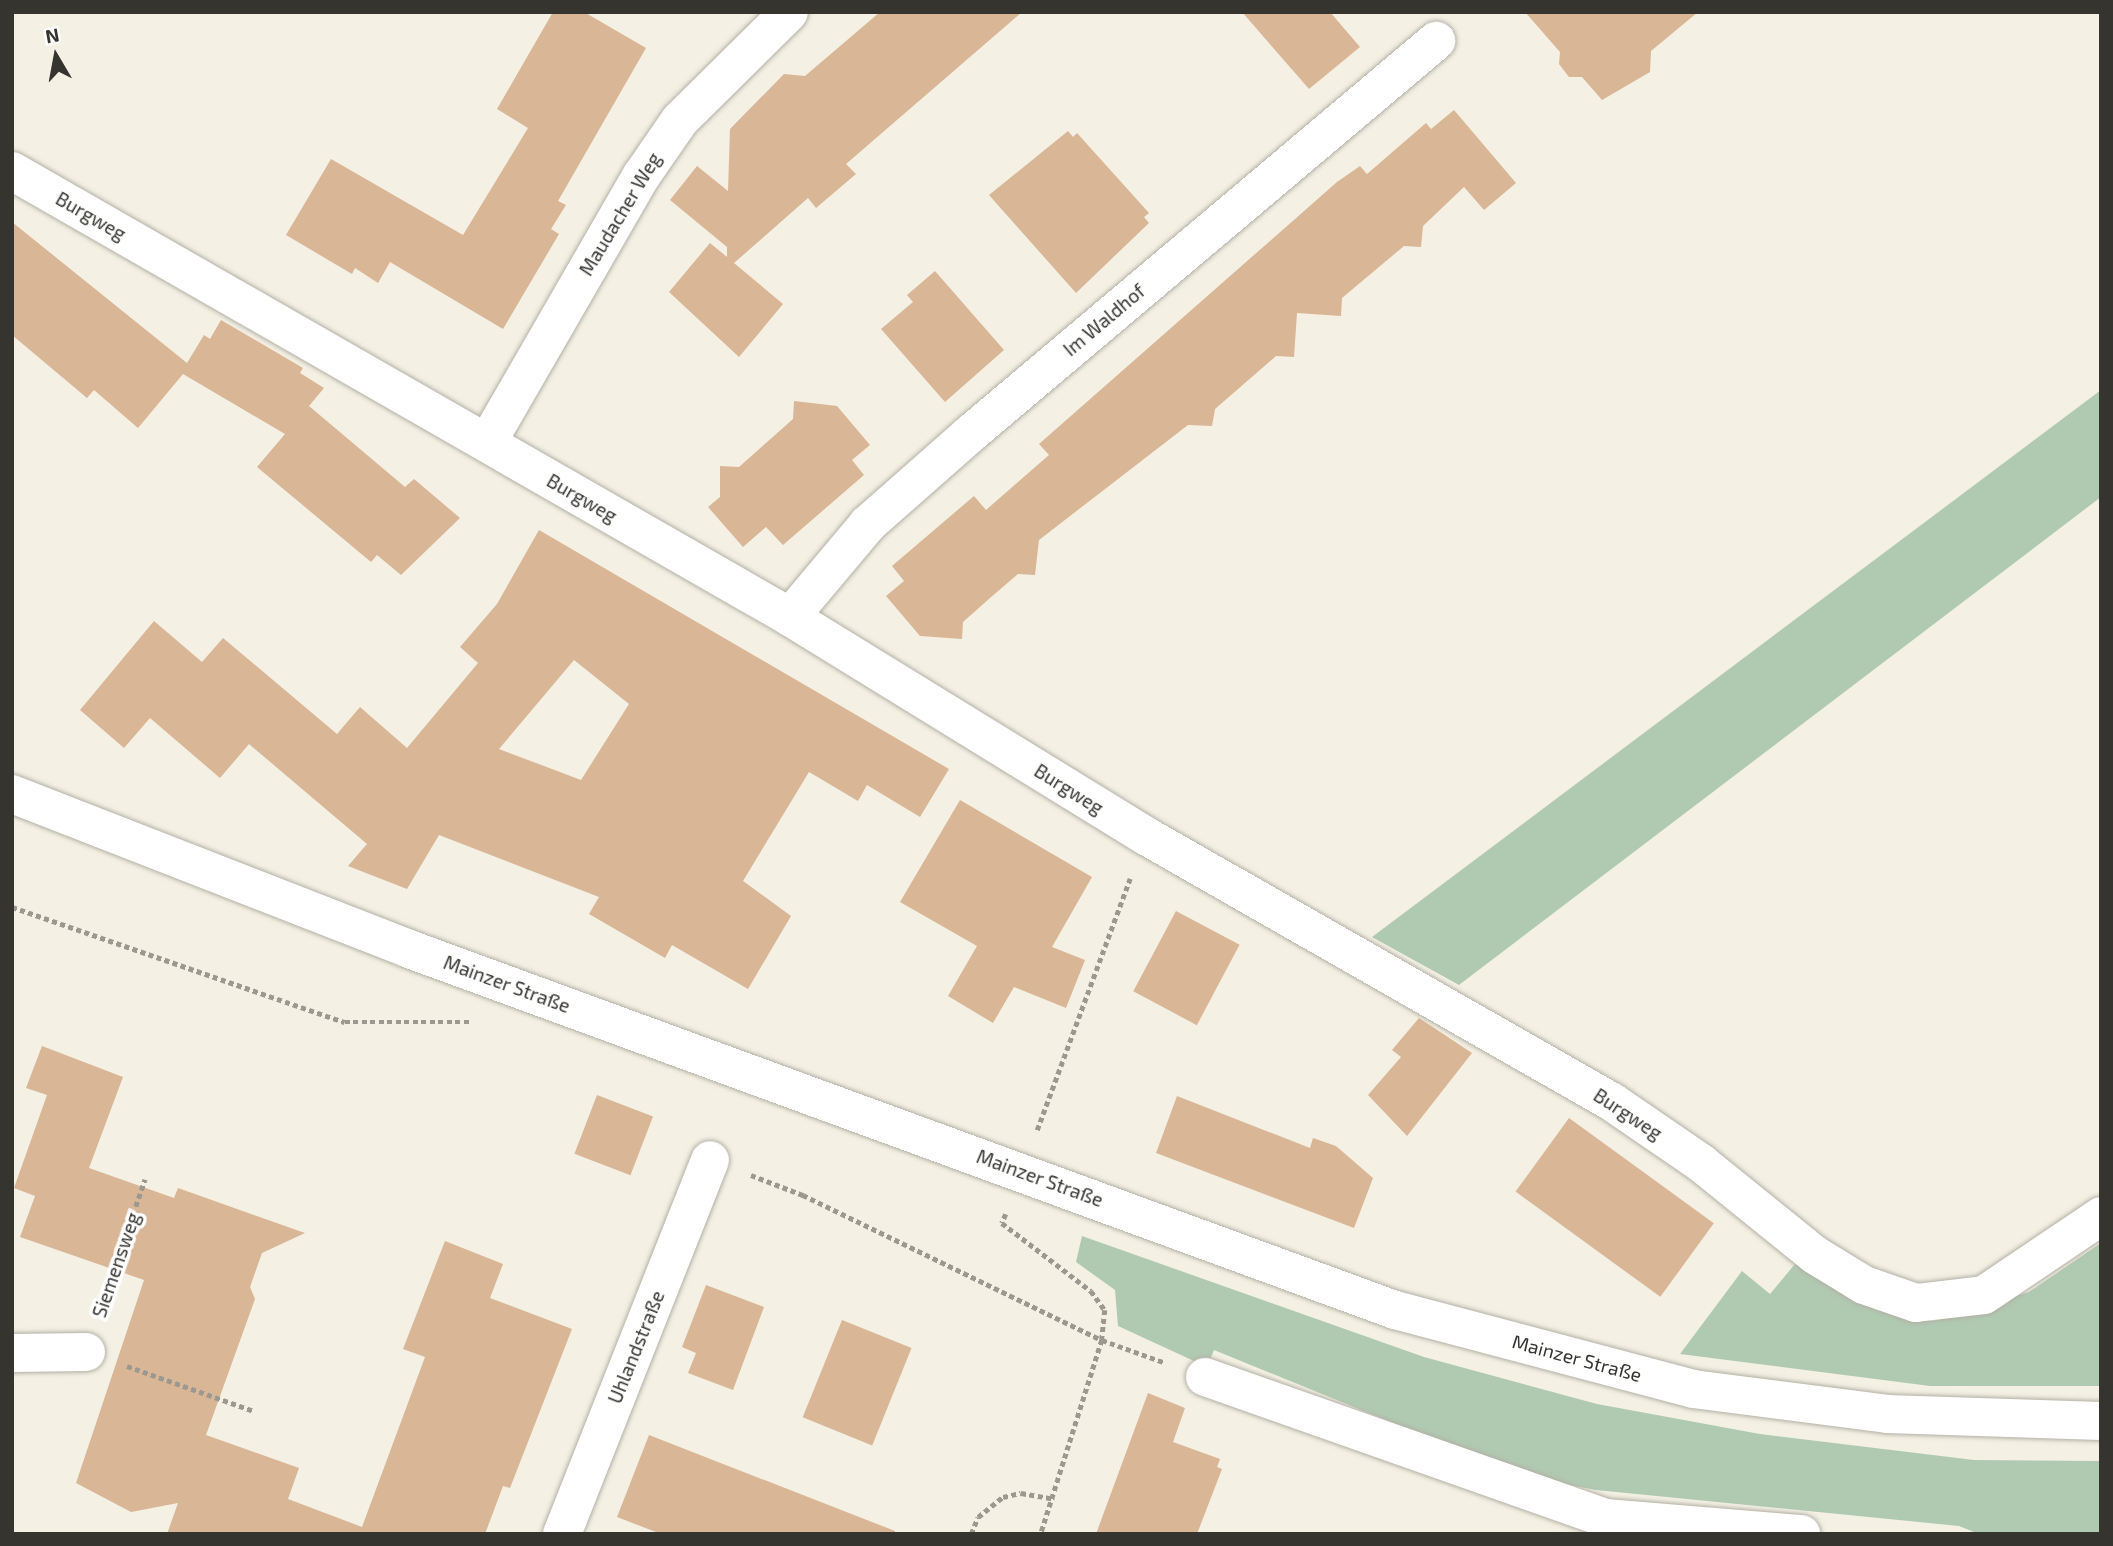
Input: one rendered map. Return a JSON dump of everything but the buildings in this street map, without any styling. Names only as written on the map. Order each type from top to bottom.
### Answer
[{"type":"street","name":"Maudacher Weg","points":[[487,443],[642,175],[680,120],[789,12]]},
{"type":"street","name":"Im Waldhof","points":[[790,617],[826,567],[950,452],[1436,41]]},
{"type":"street","name":"Burgweg","points":[[12,171],[790,617],[1146,836],[1612,1102],[1701,1163],[1815,1255],[1864,1285],[1916,1303],[1983,1295],[2101,1216]]},
{"type":"street","name":"Mainzer Straße","points":[[15,804],[1395,1310],[1693,1389],[1887,1413],[2101,1420]]},
{"type":"street","name":"Uhlandstraße","points":[[562,1534],[710,1160]]},
{"type":"street","points":[[12,1353],[86,1352]]},
{"type":"street","points":[[1205,1377],[1606,1518],[1801,1534]]},
{"type":"path","points":[[1043,1114],[1146,836]]},
{"type":"path","points":[[12,907],[345,1022],[482,1021]]},
{"type":"path","points":[[710,1160],[803,1195],[1102,1340],[1205,1377]]},
{"type":"path","name":"Siemensweg","points":[[86,1352],[145,1179]]},
{"type":"path","points":[[1041,1534],[1102,1340]]},
{"type":"path","points":[[86,1352],[254,1411]]},
{"type":"path","points":[[971,1534],[978,1517],[1003,1497],[1021,1493],[1054,1499]]},
{"type":"green space","points":[[2101,390],[2101,497],[1459,985],[1372,937]]},
{"type":"green space","points":[[1082,1236],[1424,1357],[1597,1404],[1760,1434],[1974,1460],[2101,1461],[2101,1534],[1979,1534],[1959,1526],[1596,1490],[1523,1476],[1214,1350],[1207,1367],[1118,1326],[1115,1290],[1076,1262]]},
{"type":"green space","points":[[2101,1243],[2101,1386],[1930,1386],[1680,1354],[1742,1271],[1770,1294],[1795,1264],[1876,1310],[1933,1321],[2029,1292]]}]
